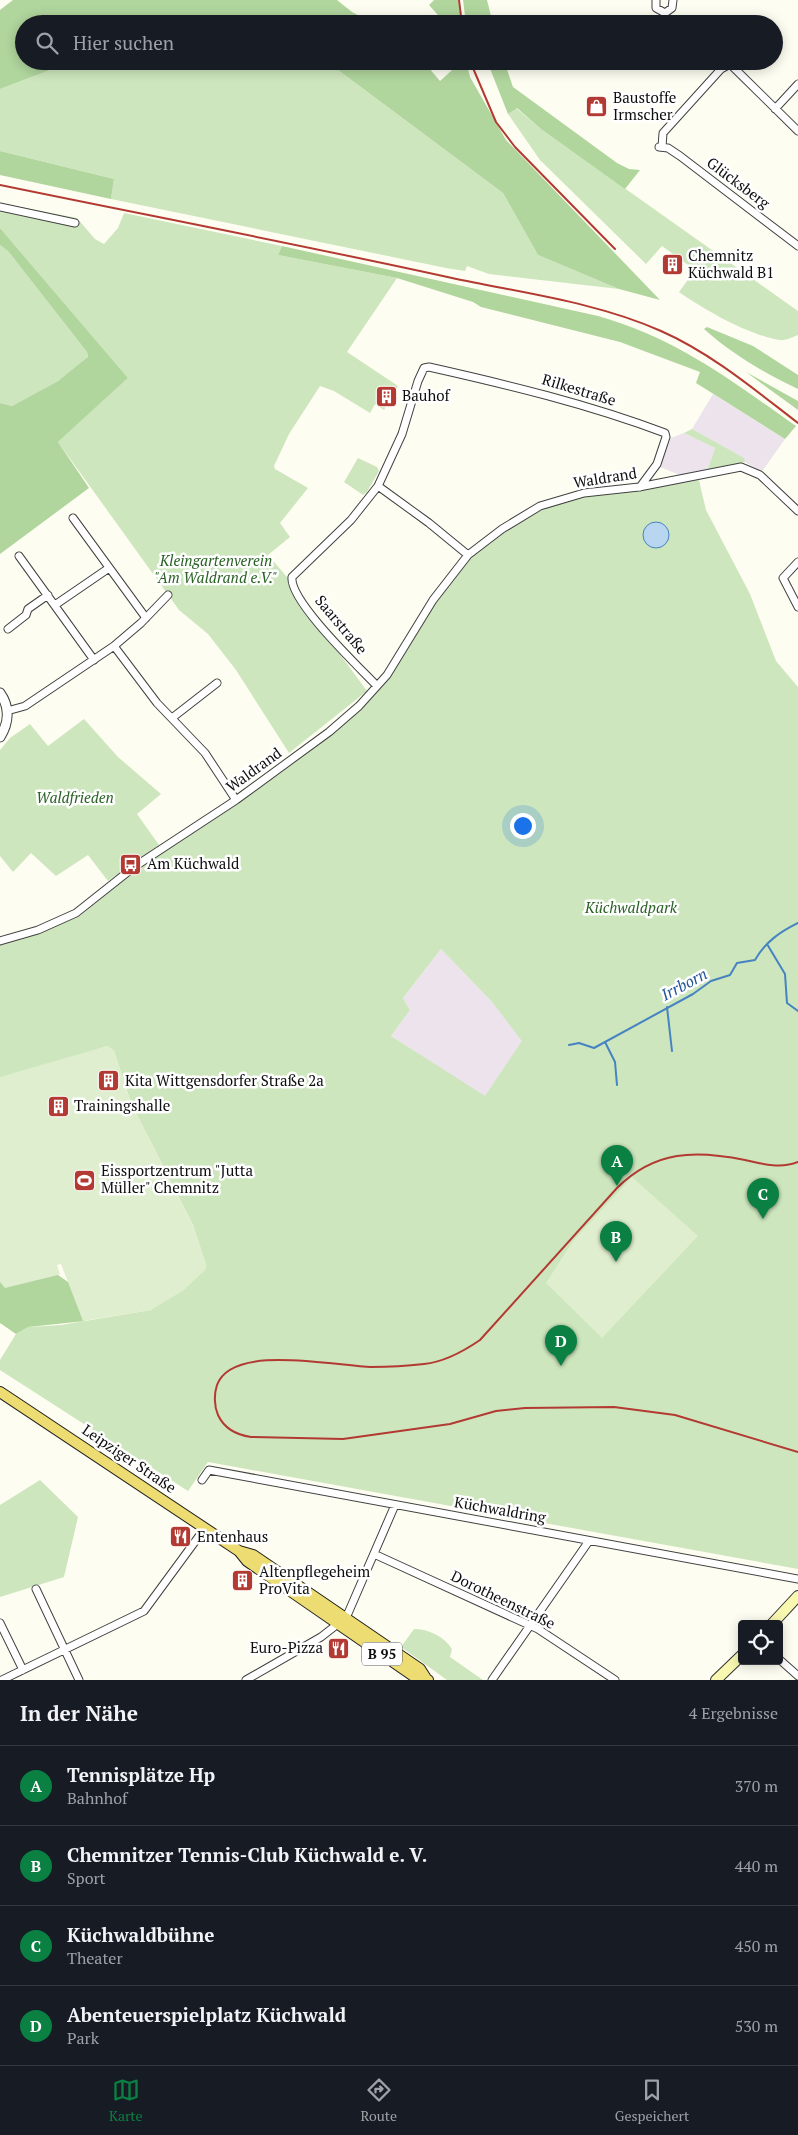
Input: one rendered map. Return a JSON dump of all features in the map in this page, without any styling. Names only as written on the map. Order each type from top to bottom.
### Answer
[{"type":"main road","name":"Leipziger Straße","points":[[0,1392],[239,1550],[253,1555],[415,1677],[427,1680]]},
{"type":"main road","points":[[776,1620],[798,1596]]},
{"type":"main road","points":[[716,1680],[738,1659]]},
{"type":"street","points":[[656,0],[656,8],[665,13],[671,10],[673,0]]},
{"type":"street","name":"Glücksberg","points":[[720,70],[663,133],[660,147],[680,156],[798,246]]},
{"type":"street","name":"Glücksberg","points":[[736,70],[775,109]]},
{"type":"street","points":[[798,84],[775,109],[798,131]]},
{"type":"street","points":[[0,207],[75,223]]},
{"type":"street","name":"Rilkestraße","points":[[378,486],[402,434],[418,381],[424,368],[430,367],[521,387],[634,421],[665,433],[666,437],[657,464],[639,487]]},
{"type":"street","name":"Waldrand","points":[[0,942],[38,930],[76,913],[134,867],[236,800],[329,732],[359,706],[387,675],[433,600],[468,556],[502,529],[540,506],[584,493],[639,487],[741,467],[760,475],[798,511]]},
{"type":"street","points":[[378,486],[429,523],[468,556]]},
{"type":"street","name":"Saarstraße","points":[[377,686],[339,649],[293,587],[292,577],[351,520],[378,486]]},
{"type":"street","points":[[73,518],[146,618]]},
{"type":"street","points":[[19,556],[94,660]]},
{"type":"street","points":[[798,562],[784,578],[798,607]]},
{"type":"street","points":[[55,605],[109,568]]},
{"type":"street","points":[[8,629],[26,615],[28,609],[48,595]]},
{"type":"street","points":[[7,711],[26,706],[114,646],[146,618],[168,595]]},
{"type":"street","points":[[114,646],[141,684],[205,753],[236,800]]},
{"type":"street","points":[[172,718],[217,682]]},
{"type":"street","points":[[0,693],[7,711],[6,727],[0,738]]},
{"type":"street","name":"Küchwaldring","points":[[202,1480],[209,1470],[798,1579]]},
{"type":"street","points":[[246,1680],[321,1637],[342,1621],[395,1505]]},
{"type":"street","points":[[2,1680],[144,1611],[206,1528]]},
{"type":"street","points":[[492,1680],[589,1540]]},
{"type":"street","name":"Dorotheenstraße","points":[[374,1554],[538,1629],[615,1680]]},
{"type":"street","points":[[36,1589],[79,1680]]},
{"type":"street","points":[[0,1623],[23,1670]]},
{"type":"street","points":[[783,1663],[798,1676]]},
{"type":"shaded area","points":[[713,394],[785,439],[763,470],[760,471],[745,462],[743,458],[692,429]]},
{"type":"shaded area","points":[[684,433],[715,448],[707,471],[682,476],[660,467],[671,438]]},
{"type":"shaded area","points":[[441,949],[492,1002],[523,1041],[485,1097],[391,1036],[410,1010],[403,998]]},
{"type":"green space","points":[[13,0],[337,0],[358,15],[15,15],[15,70],[50,70],[0,89],[0,10]]},
{"type":"green space","points":[[434,0],[458,0],[460,15],[438,15],[429,5]]},
{"type":"green space","points":[[463,0],[487,0],[491,15],[465,15]]},
{"type":"green space","points":[[50,70],[338,70],[503,193],[538,255],[619,289],[489,274],[467,266],[465,271],[446,268],[111,199],[114,179],[0,151],[0,89]]},
{"type":"green space","points":[[338,70],[431,70],[440,81],[452,70],[468,70],[470,77],[506,140],[660,300],[619,289],[538,255],[503,193]]},
{"type":"green space","points":[[491,70],[507,70],[513,87],[617,163],[629,169],[640,170],[625,189],[541,129],[517,108],[508,114]]},
{"type":"green space","points":[[516,108],[541,129],[798,311],[798,335],[782,340],[754,333],[714,314],[679,292],[695,270],[662,246],[646,264],[540,160],[508,114]]},
{"type":"green space","points":[[0,151],[114,179],[111,199],[0,175]]},
{"type":"green space","name":"Kleingartenverein \"Am Waldrand e.V.\"","points":[[0,203],[77,218],[95,239],[104,244],[118,228],[124,213],[282,246],[278,255],[397,278],[347,352],[398,386],[384,410],[375,404],[370,413],[334,391],[320,386],[289,434],[274,466],[275,469],[308,488],[280,523],[290,537],[268,555],[287,577],[311,615],[367,691],[289,753],[236,670],[208,634],[179,610],[58,442],[128,378],[0,228]]},
{"type":"green space","points":[[0,228],[128,378],[58,442],[89,488],[0,554],[0,403],[12,406],[58,381],[88,357],[87,352],[8,251],[0,245]]},
{"type":"green space","points":[[0,245],[8,251],[87,352],[88,358],[58,381],[12,406],[0,403]]},
{"type":"green space","points":[[282,246],[598,316],[627,325],[653,336],[702,362],[796,426],[785,439],[696,383],[700,372],[620,342],[481,307],[473,302],[397,278],[278,255]]},
{"type":"green space","points":[[707,327],[753,346],[798,375],[798,389],[737,355],[704,329]]},
{"type":"green space","points":[[746,372],[798,401],[798,410]]},
{"type":"green space","points":[[692,429],[744,458],[745,462],[707,471],[715,448],[684,433]]},
{"type":"green space","points":[[358,458],[377,467],[379,471],[367,492],[363,495],[344,482]]},
{"type":"green space","name":"Küchwaldpark","points":[[698,476],[706,510],[750,594],[776,661],[798,687],[798,1569],[208,1462],[188,1491],[0,1370],[0,1360],[16,1334],[28,1327],[61,1325],[151,1310],[205,1270],[206,1265],[193,1225],[131,1103],[114,1051],[107,1046],[0,1085],[0,945],[39,933],[80,916],[133,873],[285,768],[360,710],[387,678],[419,623],[467,558],[502,532],[542,508],[586,495]],"holes":[[[441,949],[492,1002],[522,1041],[485,1096],[391,1036],[410,1010],[403,998]]]},
{"type":"green space","name":"Waldfrieden","points":[[84,719],[118,757],[161,794],[137,814],[159,845],[108,881],[88,855],[56,876],[31,853],[13,872],[0,856],[0,750],[10,738],[30,724],[48,746]]},
{"type":"green space","name":"Eissportzentrum \"Jutta Müller\" Chemnitz","points":[[107,1046],[114,1051],[131,1103],[193,1225],[206,1265],[205,1270],[184,1290],[151,1310],[83,1321],[61,1264],[57,1265],[60,1274],[58,1275],[5,1288],[0,1282],[0,1077]]},
{"type":"green space","points":[[632,1177],[698,1236],[602,1338],[546,1283],[573,1241]]},
{"type":"green space","points":[[0,1266],[58,1275],[68,1282],[81,1282],[85,1321],[28,1327],[16,1334],[0,1323]]},
{"type":"green space","points":[[40,1480],[78,1517],[64,1577],[0,1597],[0,1505]]},
{"type":"green space","points":[[414,1629],[425,1630],[445,1640],[452,1649],[450,1657],[483,1680],[447,1680],[401,1647]]},
{"type":"water","points":[[656,522],[666,525],[669,535],[666,545],[656,548],[646,545],[643,535],[646,525]]},
{"type":"waterway","name":"Irrborn","points":[[569,1045],[579,1043],[594,1048],[693,994],[711,981],[730,975],[737,963],[755,960],[763,948],[774,938],[798,923]]},
{"type":"waterway","points":[[767,944],[785,974],[787,1003],[798,1011]]},
{"type":"waterway","points":[[667,1007],[672,1051]]},
{"type":"waterway","points":[[605,1042],[615,1062],[617,1085]]},
{"type":"railway","points":[[459,0],[461,15]]},
{"type":"railway","points":[[474,70],[496,122],[515,147],[615,249]]},
{"type":"railway","points":[[0,185],[585,305],[636,321],[679,340],[715,361],[798,423]]},
{"type":"railway","points":[[798,1162],[772,1165],[727,1157],[693,1154],[661,1160],[646,1166],[631,1175],[617,1188],[480,1340],[461,1352],[446,1358],[418,1365],[371,1367],[286,1360],[242,1364],[226,1372],[217,1385],[215,1392],[217,1411],[224,1424],[236,1433],[251,1437],[343,1439],[450,1424],[496,1411],[525,1408],[614,1407],[675,1415],[798,1452]]},
{"type":"place","name":"Baustoffe Irmscher","points":[[597,107]]},
{"type":"place","name":"Chemnitz Küchwald B1","points":[[672,265]]},
{"type":"place","name":"Bauhof","points":[[386,396]]},
{"type":"place","name":"Am Küchwald","points":[[131,864]]},
{"type":"place","name":"Kita Wittgensdorfer Straße 2a","points":[[109,1081]]},
{"type":"place","name":"Trainingshalle","points":[[58,1106]]},
{"type":"place","name":"Eissportzentrum \"Jutta Müller\" Chemnitz","points":[[85,1180]]},
{"type":"place","name":"Tennisplätze Hp","points":[[617,1186]]},
{"type":"place","name":"Küchwaldbühne","points":[[763,1219]]},
{"type":"place","name":"Chemnitzer Tennis-Club Küchwald e. V.","points":[[616,1262]]},
{"type":"place","name":"Abenteuerspielplatz Küchwald","points":[[561,1366]]},
{"type":"place","name":"Entenhaus","points":[[181,1537]]},
{"type":"place","name":"Altenpflegeheim ProVita","points":[[243,1581]]},
{"type":"place","name":"Euro-Pizza","points":[[339,1648]]}]
